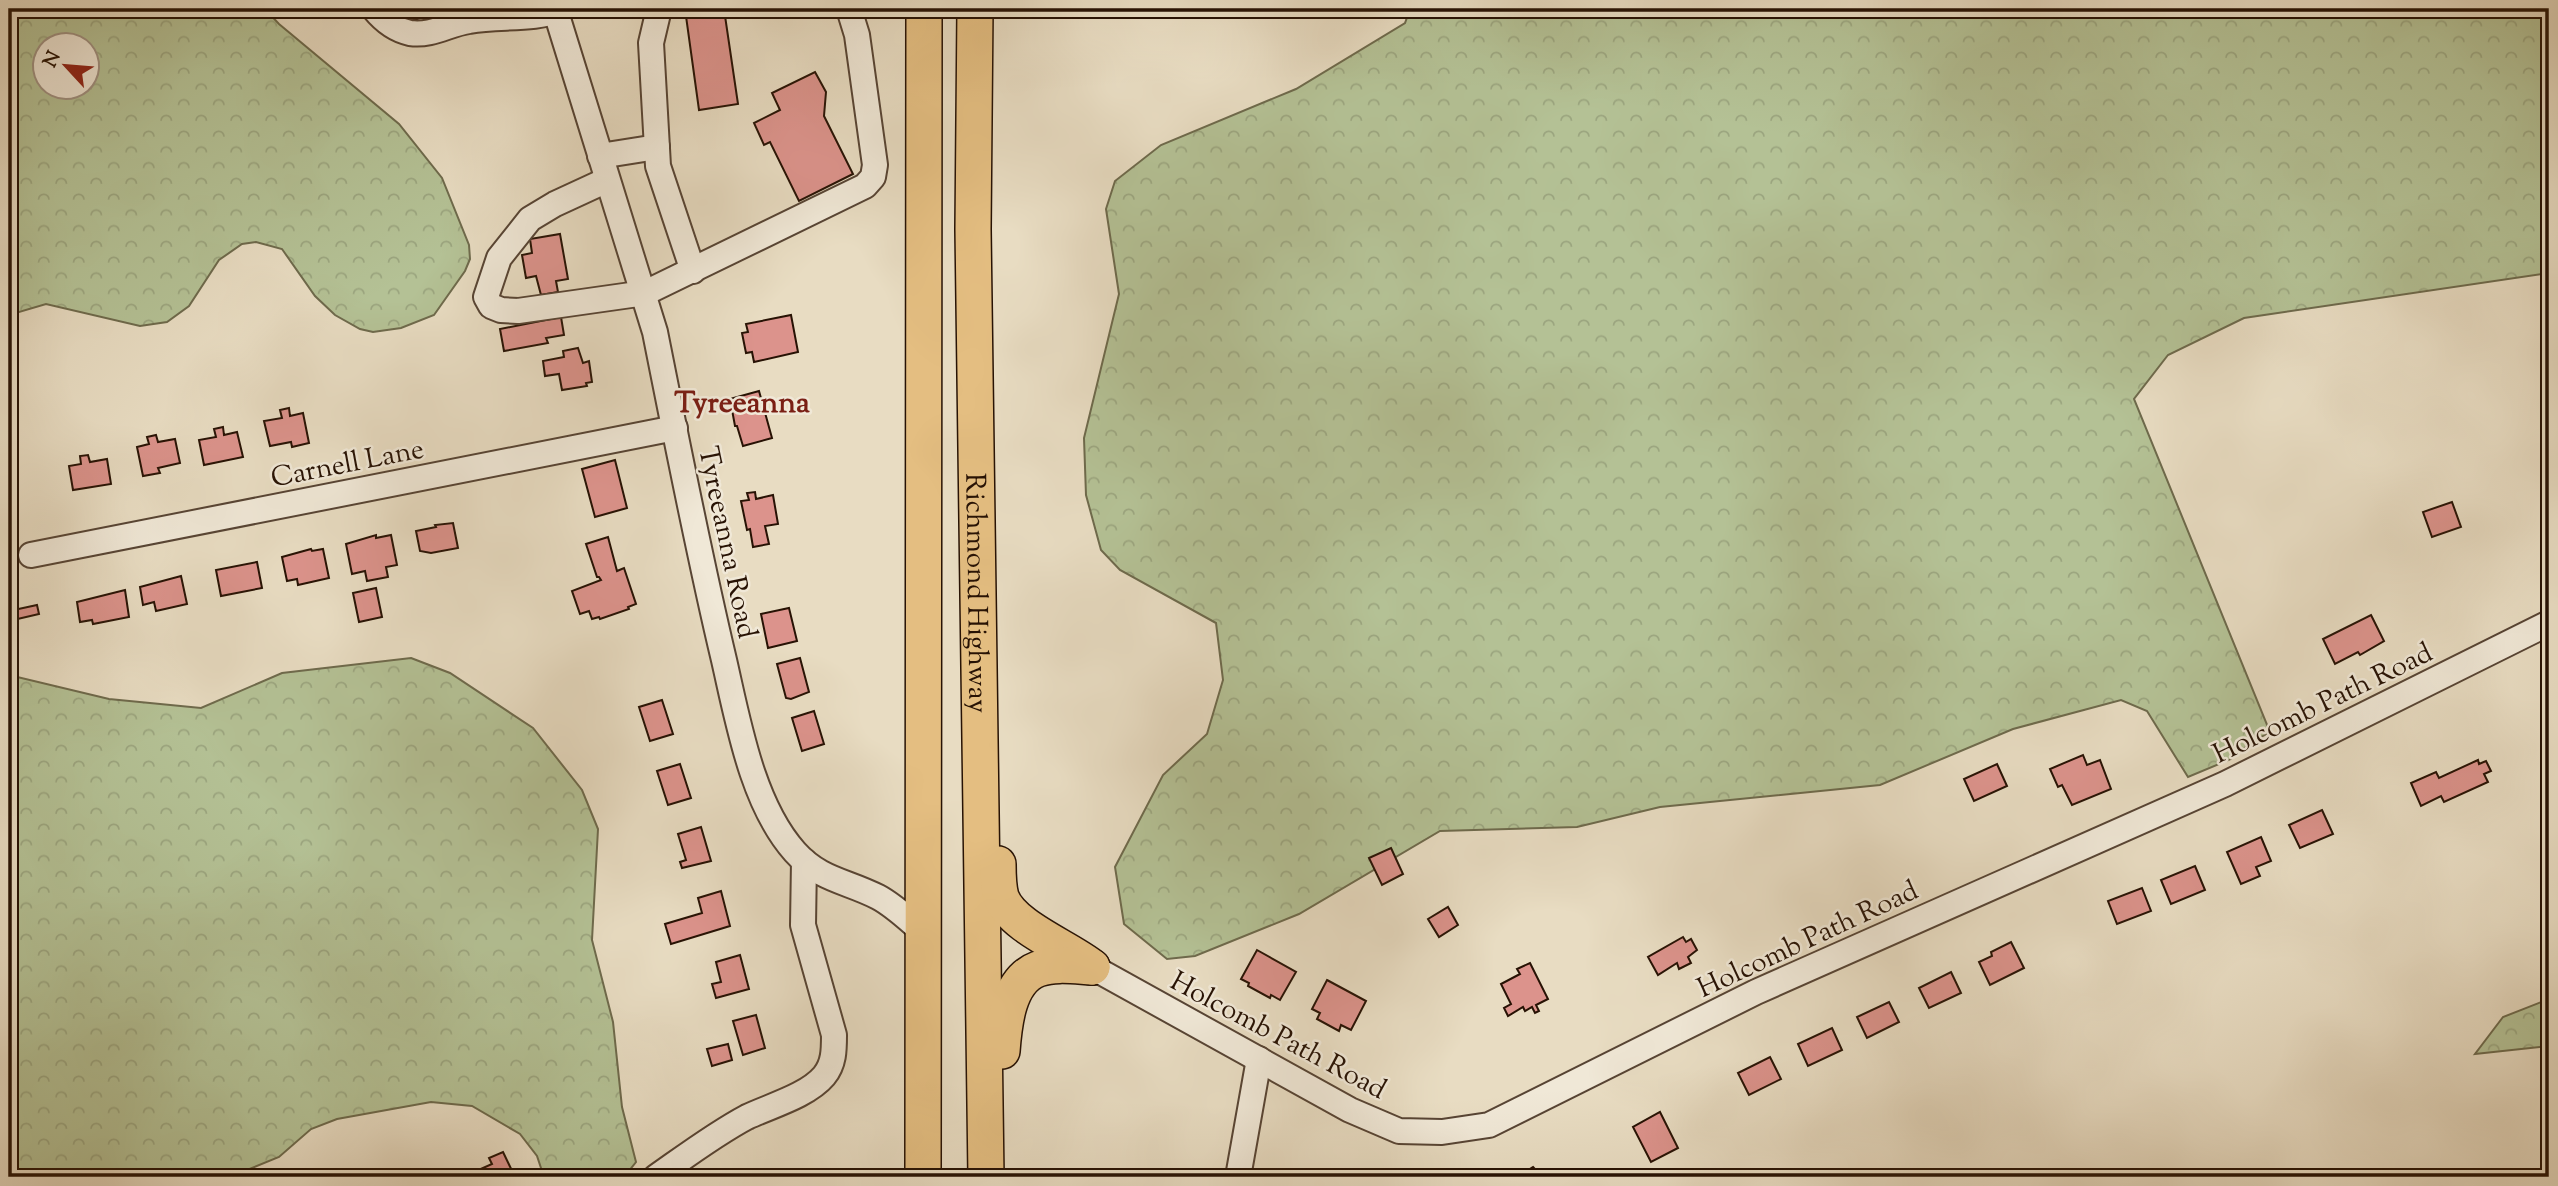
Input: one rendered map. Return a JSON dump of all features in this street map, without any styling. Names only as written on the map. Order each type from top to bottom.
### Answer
[{"type":"highway","name":"Richmond Highway","points":[[923,1177],[924,9]]},
{"type":"highway","name":"Richmond Highway","points":[[975,9],[973,229],[986,1171]]},
{"type":"highway","points":[[975,102],[992,369],[999,884],[1007,908],[1014,916],[1075,953],[1092,967]]},
{"type":"highway","points":[[986,1171],[1003,1025],[1009,1005],[1020,984],[1035,970],[1058,965],[1092,967]]},
{"type":"street","points":[[374,9],[389,24],[407,32],[424,34],[442,31],[459,16],[523,18],[558,10]]},
{"type":"street","points":[[659,9],[651,43],[658,166],[693,271]]},
{"type":"street","points":[[607,180],[530,219],[499,258],[486,297],[491,306],[500,310],[518,311],[645,293],[865,186],[873,177],[875,165],[857,35],[849,9]]},
{"type":"street","name":"Tyreeanna Road","points":[[558,10],[607,180],[645,293],[710,602],[743,737],[772,819],[804,861],[827,877],[878,898],[924,933]]},
{"type":"street","points":[[600,156],[657,147]]},
{"type":"street","name":"Carnell Lane","points":[[31,555],[675,428]]},
{"type":"street","name":"Holcomb Path Road","points":[[1092,967],[1350,1110],[1399,1131],[1442,1132],[1489,1125],[1756,992],[2225,784],[2549,623]]},
{"type":"street","points":[[656,1177],[747,1117],[811,1087],[823,1077],[830,1065],[835,1052],[834,1035],[803,925],[804,861]]},
{"type":"street","points":[[1238,1177],[1259,1059]]},
{"type":"green space","points":[[9,9],[265,9],[279,24],[399,124],[442,178],[469,245],[470,259],[465,271],[434,315],[401,328],[373,332],[360,329],[335,315],[315,296],[282,249],[256,242],[242,244],[219,260],[189,306],[167,322],[140,326],[46,304],[9,315]]},
{"type":"green space","points":[[1410,9],[2549,9],[2549,273],[2244,318],[2168,355],[2134,399],[2270,732],[2231,759],[2188,777],[2147,711],[2121,700],[2013,729],[1880,785],[1660,807],[1577,827],[1440,831],[1299,914],[1195,956],[1167,959],[1124,924],[1115,867],[1163,775],[1207,734],[1223,680],[1216,623],[1120,570],[1101,550],[1086,495],[1084,438],[1119,294],[1106,209],[1115,181],[1161,145],[1296,89],[1405,23]]},
{"type":"green space","points":[[411,658],[450,673],[533,728],[582,790],[598,829],[592,940],[613,1022],[622,1107],[636,1162],[624,1177],[544,1177],[537,1156],[520,1134],[472,1106],[431,1102],[337,1119],[311,1129],[279,1157],[230,1177],[9,1177],[9,675],[109,699],[201,708],[282,673]]},
{"type":"green space","points":[[2549,999],[2549,1046],[2475,1054],[2503,1017]]},
{"type":"building","points":[[403,9],[437,9],[438,12],[408,22]]},
{"type":"building","points":[[685,9],[724,9],[738,104],[699,110]]},
{"type":"building","points":[[815,72],[826,92],[824,116],[853,174],[799,201],[770,142],[764,145],[754,123],[780,110],[772,93]]},
{"type":"building","points":[[560,234],[568,279],[556,281],[558,292],[541,295],[536,276],[526,278],[522,255],[532,253],[530,239]]},
{"type":"building","points":[[791,315],[798,352],[754,362],[752,352],[746,353],[742,333],[748,332],[746,324]]},
{"type":"building","points":[[561,317],[564,335],[546,338],[548,343],[504,351],[500,329]]},
{"type":"building","points":[[578,348],[583,363],[589,361],[592,382],[586,383],[587,386],[562,390],[559,374],[545,376],[543,361],[564,357],[563,351]]},
{"type":"building","points":[[759,391],[772,438],[743,446],[735,426],[730,399]]},
{"type":"building","points":[[289,408],[290,416],[303,413],[309,443],[292,447],[291,442],[270,446],[264,421],[282,418],[280,410]]},
{"type":"building","points":[[223,427],[224,435],[237,432],[243,457],[204,465],[199,440],[216,437],[214,429]]},
{"type":"building","points":[[156,435],[158,442],[175,439],[180,463],[158,468],[160,473],[143,476],[137,447],[149,444],[147,437]]},
{"type":"building","points":[[88,455],[90,462],[107,459],[111,484],[73,490],[69,466],[81,464],[80,456]]},
{"type":"building","points":[[615,460],[627,508],[595,517],[582,469]]},
{"type":"building","points":[[755,492],[756,499],[773,495],[778,524],[765,526],[769,544],[753,547],[741,501],[749,500],[747,493]]},
{"type":"building","points":[[2452,502],[2461,527],[2432,537],[2423,512]]},
{"type":"building","points":[[453,523],[458,548],[431,553],[420,551],[416,531]]},
{"type":"building","points":[[376,535],[376,538],[391,535],[397,565],[386,567],[388,577],[367,581],[365,571],[352,574],[346,544]]},
{"type":"building","points":[[608,537],[617,571],[624,568],[636,604],[600,619],[592,619],[589,611],[580,614],[572,591],[601,580],[597,577],[586,544]]},
{"type":"building","points":[[311,549],[323,549],[329,578],[298,585],[297,579],[287,581],[282,557]]},
{"type":"building","points":[[257,562],[262,588],[221,596],[216,570]]},
{"type":"building","points":[[181,576],[187,604],[156,611],[154,602],[143,605],[140,587]]},
{"type":"building","points":[[376,588],[382,617],[359,622],[353,593]]},
{"type":"building","points":[[125,590],[129,617],[93,624],[92,620],[80,622],[77,602]]},
{"type":"building","points":[[37,605],[39,614],[9,621],[9,611]]},
{"type":"building","points":[[789,608],[797,641],[768,648],[761,614]]},
{"type":"building","points":[[2371,615],[2384,641],[2360,655],[2358,652],[2335,664],[2323,639]]},
{"type":"building","points":[[800,658],[809,692],[791,699],[786,698],[777,664]]},
{"type":"building","points":[[662,700],[673,734],[650,741],[639,707]]},
{"type":"building","points":[[814,711],[824,744],[802,751],[792,718]]},
{"type":"building","points":[[2083,755],[2087,765],[2100,760],[2111,789],[2072,805],[2062,785],[2058,787],[2050,769]]},
{"type":"building","points":[[2478,760],[2479,764],[2486,761],[2491,771],[2484,774],[2488,782],[2444,802],[2441,796],[2421,806],[2411,783],[2436,772],[2439,778]]},
{"type":"building","points":[[680,764],[691,798],[668,805],[657,771]]},
{"type":"building","points":[[1997,764],[2007,786],[1974,801],[1964,779]]},
{"type":"building","points":[[2322,810],[2333,834],[2300,848],[2289,825]]},
{"type":"building","points":[[701,827],[711,861],[682,868],[680,862],[686,860],[678,834]]},
{"type":"building","points":[[2261,837],[2271,861],[2256,867],[2260,876],[2241,884],[2227,852]]},
{"type":"building","points":[[1391,848],[1403,874],[1382,885],[1369,858]]},
{"type":"building","points":[[2195,866],[2205,890],[2171,904],[2161,880]]},
{"type":"building","points":[[2142,888],[2151,911],[2117,924],[2108,901]]},
{"type":"building","points":[[721,891],[730,926],[671,944],[665,924],[702,913],[698,898]]},
{"type":"building","points":[[1448,907],[1458,925],[1439,937],[1428,919]]},
{"type":"building","points":[[1683,937],[1686,942],[1691,939],[1697,950],[1688,957],[1691,963],[1679,969],[1677,963],[1658,975],[1648,957]]},
{"type":"building","points":[[2011,942],[2024,968],[1990,985],[1979,962],[1992,956],[1991,952]]},
{"type":"building","points":[[1257,950],[1296,972],[1280,1000],[1271,995],[1270,998],[1241,979]]},
{"type":"building","points":[[740,955],[749,989],[716,998],[712,984],[721,982],[716,962]]},
{"type":"building","points":[[1530,963],[1548,999],[1536,1005],[1539,1011],[1535,1013],[1532,1007],[1525,1011],[1523,1007],[1508,1016],[1504,1008],[1511,1004],[1501,984],[1520,974],[1517,969]]},
{"type":"building","points":[[1951,972],[1961,993],[1929,1008],[1919,988]]},
{"type":"building","points":[[1327,980],[1366,1001],[1351,1030],[1341,1025],[1339,1031],[1317,1019],[1320,1013],[1312,1009]]},
{"type":"building","points":[[1889,1002],[1899,1022],[1867,1038],[1857,1017]]},
{"type":"building","points":[[756,1015],[765,1048],[743,1055],[733,1021]]},
{"type":"building","points":[[1832,1028],[1842,1050],[1808,1066],[1798,1044]]},
{"type":"building","points":[[728,1044],[732,1060],[712,1066],[707,1049]]},
{"type":"building","points":[[1770,1057],[1781,1079],[1749,1095],[1738,1073]]},
{"type":"building","points":[[1660,1112],[1678,1148],[1651,1162],[1633,1127]]},
{"type":"building","points":[[503,1152],[515,1177],[477,1177],[474,1172],[492,1164],[489,1158]]},
{"type":"building","points":[[1533,1167],[1542,1177],[1517,1177]]},
{"type":"district","name":"Tyreeanna","points":[[742,402]]}]
